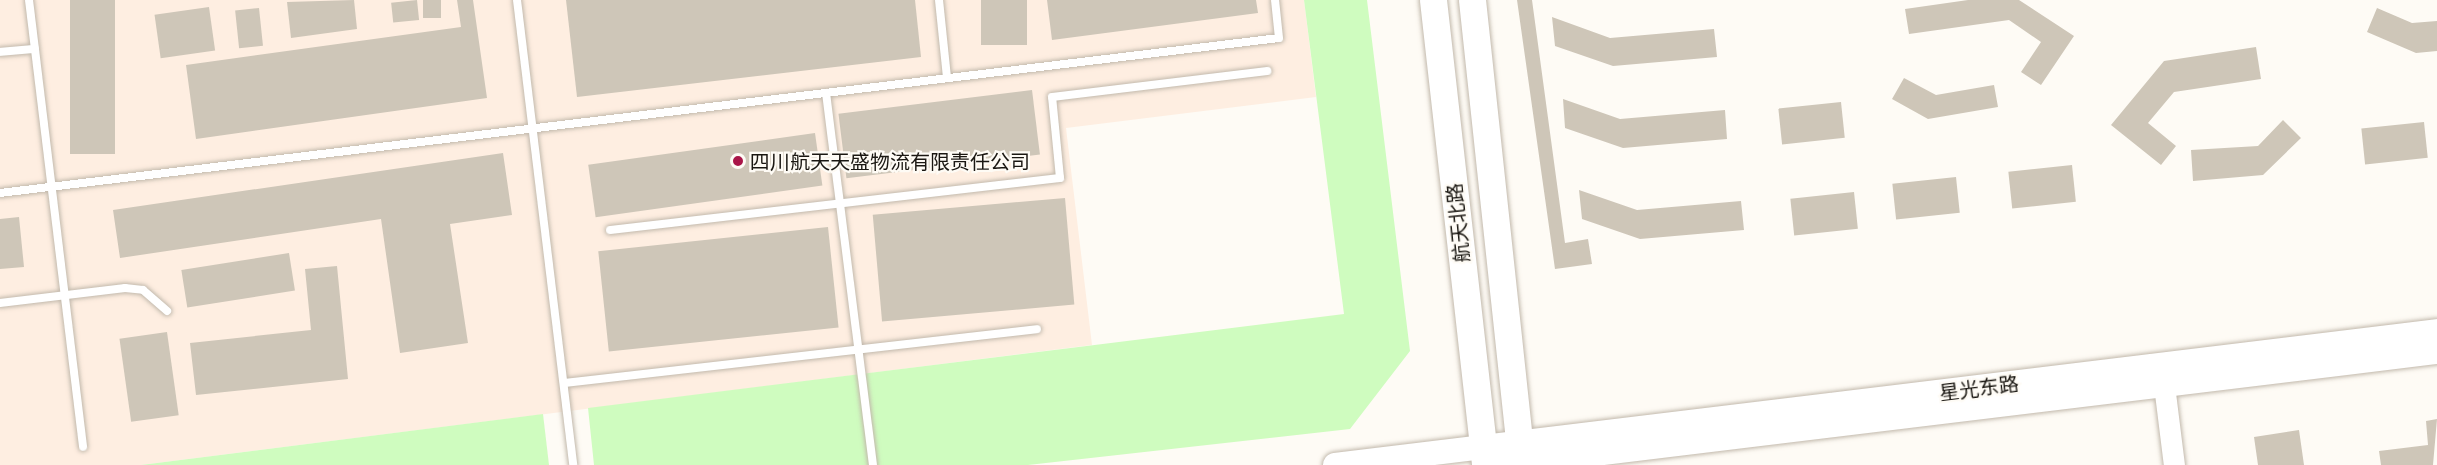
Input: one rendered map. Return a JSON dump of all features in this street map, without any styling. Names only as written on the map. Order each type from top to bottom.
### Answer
[{"type":"main road","name":"航天北路","points":[[1433,0],[1484,456]]},
{"type":"main road","name":"航天北路","points":[[1472,0],[1518,459]]},
{"type":"main road","name":"星光东路","points":[[1518,459],[2437,331]]},
{"type":"main road","name":"星光东路","points":[[1518,459],[2437,352]]},
{"type":"main road","points":[[1335,465],[1484,456],[1518,459]]},
{"type":"street","points":[[2163,385],[2175,465]]},
{"type":"lane","points":[[29,0],[83,447]]},
{"type":"lane","points":[[517,0],[573,465]]},
{"type":"lane","points":[[939,0],[947,78]]},
{"type":"lane","points":[[0,193],[1279,38],[1275,0]]},
{"type":"lane","points":[[0,52],[35,49]]},
{"type":"lane","points":[[610,230],[1060,178],[1052,97],[1267,71]]},
{"type":"lane","points":[[826,93],[873,465]]},
{"type":"lane","points":[[0,303],[65,295],[144,290],[168,311]]},
{"type":"lane","points":[[564,383],[1037,328]]},
{"type":"shaded area","points":[[0,0],[1304,0],[1316,97],[1066,128],[1092,345],[141,465],[0,465]]},
{"type":"green space","points":[[1304,0],[1367,0],[1410,351],[1350,429],[1028,465],[594,465],[588,408],[1344,314]]},
{"type":"green space","points":[[543,414],[549,465],[141,465]]},
{"type":"building","points":[[70,0],[115,0],[115,154],[70,154]]},
{"type":"building","points":[[354,0],[357,29],[291,38],[287,2]]},
{"type":"building","points":[[417,0],[419,20],[393,23],[391,3]]},
{"type":"building","points":[[423,0],[441,0],[441,18],[423,18]]},
{"type":"building","points":[[457,0],[473,0],[487,98],[196,139],[186,65],[461,27]]},
{"type":"building","points":[[566,0],[915,0],[921,57],[577,97]]},
{"type":"building","points":[[981,0],[1027,0],[1027,45],[981,45]]},
{"type":"building","points":[[1047,0],[1256,0],[1258,13],[1052,40]]},
{"type":"building","points":[[1517,0],[1532,0],[1565,243],[1588,239],[1592,264],[1555,269]]},
{"type":"building","points":[[1968,0],[2019,0],[2074,36],[2041,85],[2021,72],[2041,42],[2009,20],[1909,34],[1905,9]]},
{"type":"building","points":[[209,7],[215,51],[161,58],[155,15]]},
{"type":"building","points":[[259,8],[263,46],[239,48],[235,11]]},
{"type":"building","points":[[2377,8],[2412,23],[2437,21],[2437,51],[2416,53],[2367,32]]},
{"type":"building","points":[[1552,17],[1610,38],[1714,29],[1717,57],[1613,66],[1555,46]]},
{"type":"building","points":[[2256,47],[2261,79],[2174,92],[2148,123],[2176,146],[2161,165],[2111,125],[2164,61]]},
{"type":"building","points":[[1904,78],[1936,95],[1994,85],[1998,107],[1928,119],[1892,99]]},
{"type":"building","points":[[1032,90],[1040,155],[846,178],[838,114]]},
{"type":"building","points":[[1563,99],[1620,119],[1725,110],[1727,139],[1623,148],[1565,128]]},
{"type":"building","points":[[1841,102],[1845,138],[1782,144],[1778,109]]},
{"type":"building","points":[[2283,120],[2301,138],[2263,175],[2193,181],[2191,150],[2258,146]]},
{"type":"building","points":[[2424,122],[2428,158],[2365,164],[2361,129]]},
{"type":"building","points":[[815,133],[822,185],[596,217],[588,165]]},
{"type":"building","points":[[503,153],[512,215],[450,224],[468,343],[400,353],[381,219],[120,258],[113,210]]},
{"type":"building","points":[[2072,165],[2076,202],[2012,208],[2008,172]]},
{"type":"building","points":[[1956,177],[1960,213],[1896,219],[1892,184]]},
{"type":"building","points":[[1579,190],[1637,210],[1741,201],[1744,230],[1640,239],[1582,219]]},
{"type":"building","points":[[1854,192],[1858,229],[1794,235],[1790,199]]},
{"type":"building","points":[[1065,198],[1074,305],[882,321],[873,215]]},
{"type":"building","points":[[19,217],[24,267],[0,269],[0,219]]},
{"type":"building","points":[[828,227],[839,327],[609,352],[598,251]]},
{"type":"building","points":[[289,253],[295,291],[187,308],[181,270]]},
{"type":"building","points":[[337,266],[348,379],[196,395],[190,343],[311,330],[305,269]]},
{"type":"building","points":[[167,332],[179,415],[131,422],[119,339]]},
{"type":"building","points":[[2437,419],[2433,465],[2381,465],[2379,451],[2428,445],[2426,421]]},
{"type":"building","points":[[2299,430],[2304,465],[2258,465],[2254,437]]},
{"type":"place","name":"四川航天天盛物流有限责任公司","points":[[738,161]]}]
